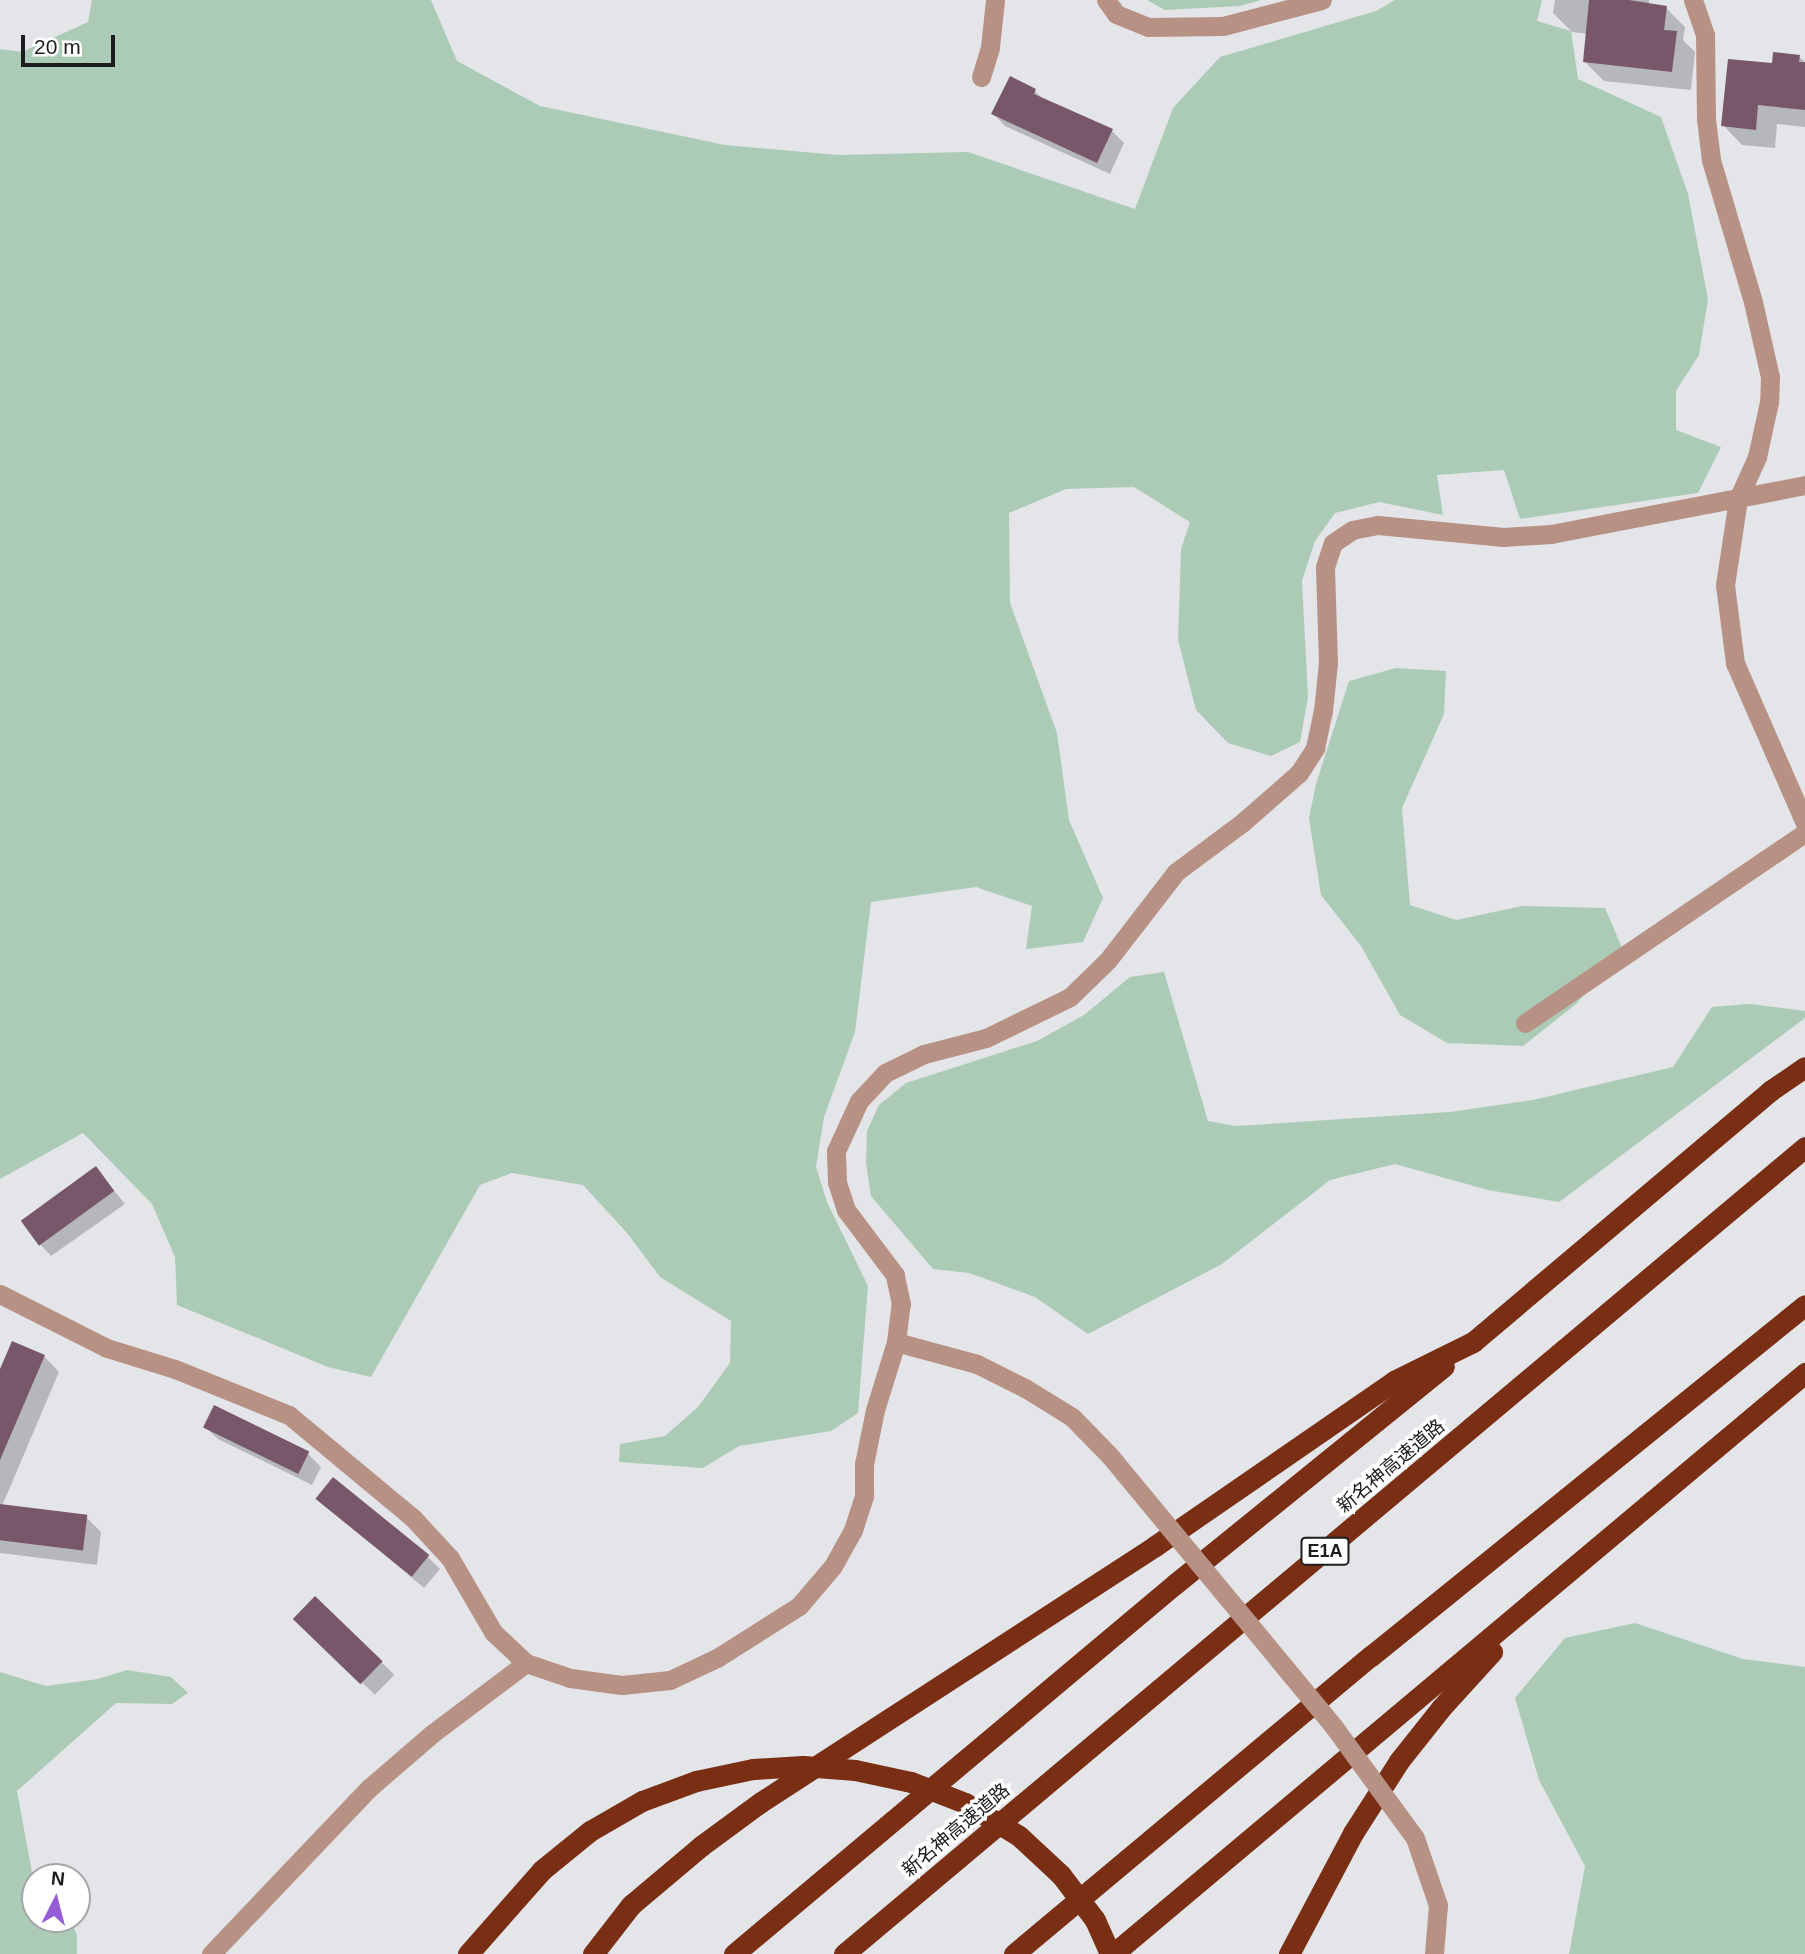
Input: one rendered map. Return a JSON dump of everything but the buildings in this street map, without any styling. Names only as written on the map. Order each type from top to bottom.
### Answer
[{"type":"highway","points":[[734,1954],[1185,1576],[1473,1342],[1770,1091],[1805,1067]]},
{"type":"highway","name":"新名神高速道路","points":[[844,1954],[1805,1147]]},
{"type":"highway","points":[[1014,1954],[1371,1656],[1805,1305]]},
{"type":"highway","points":[[593,1954],[631,1905],[701,1846],[761,1802],[1156,1546],[1394,1381],[1473,1342]]},
{"type":"highway","points":[[468,1954],[542,1870],[590,1831],[642,1801],[696,1781],[753,1769],[803,1766],[855,1769],[911,1782],[965,1803],[1019,1836],[1061,1875],[1095,1920],[1112,1954],[1594,1553],[1805,1373]]},
{"type":"highway","points":[[1289,1954],[1353,1833],[1399,1761],[1441,1707],[1496,1648],[1594,1553]]},
{"type":"street","points":[[981,77],[990,47],[995,0]]},
{"type":"street","points":[[1106,0],[1115,14],[1148,27],[1223,26],[1322,0]]},
{"type":"street","points":[[1693,0],[1705,35],[1706,118],[1711,160],[1753,302],[1770,377],[1769,402],[1757,457],[1738,499],[1725,584],[1735,663],[1805,823]]},
{"type":"street","points":[[0,1294],[107,1348],[175,1369],[289,1415],[412,1517],[450,1558],[493,1632],[526,1663],[570,1678],[622,1685],[670,1680],[716,1658],[799,1606],[833,1566],[853,1530],[864,1496],[864,1464],[875,1410],[896,1342],[901,1304],[895,1275],[846,1210],[837,1182],[836,1152],[859,1101],[886,1073],[924,1054],[986,1038],[1070,997],[1108,960],[1176,872],[1243,822],[1299,773],[1315,748],[1323,711],[1328,663],[1325,567],[1334,543],[1352,530],[1378,525],[1503,537],[1551,534],[1805,485]]},
{"type":"street","points":[[1525,1023],[1805,833]]},
{"type":"street","points":[[896,1342],[978,1364],[1026,1388],[1072,1417],[1110,1456],[1334,1727],[1415,1838],[1438,1905],[1434,1954]]},
{"type":"street","points":[[211,1954],[369,1788],[433,1732],[526,1663]]},
{"type":"green space","points":[[92,0],[431,0],[457,61],[540,106],[725,145],[838,155],[968,152],[1135,209],[1173,108],[1220,57],[1376,11],[1395,0],[1542,0],[1537,21],[1571,31],[1578,79],[1661,117],[1688,194],[1708,299],[1699,355],[1676,391],[1676,430],[1721,447],[1698,493],[1520,519],[1504,470],[1437,475],[1443,515],[1379,502],[1335,513],[1315,541],[1302,581],[1308,697],[1300,742],[1271,756],[1228,743],[1196,710],[1178,640],[1181,549],[1190,522],[1134,487],[1066,489],[1009,513],[1010,603],[1057,733],[1069,820],[1103,898],[1083,942],[1026,949],[1032,906],[976,887],[871,902],[855,1032],[824,1117],[816,1167],[827,1202],[868,1286],[858,1413],[831,1431],[739,1446],[703,1468],[619,1462],[620,1444],[665,1436],[698,1407],[730,1363],[731,1321],[660,1277],[627,1233],[583,1185],[512,1173],[480,1185],[371,1377],[328,1367],[177,1305],[175,1257],[152,1204],[83,1133],[0,1179],[0,49],[22,52],[88,22]]},
{"type":"green space","points":[[1147,0],[1261,0],[1240,6],[1165,10]]},
{"type":"green space","points":[[1396,668],[1446,671],[1444,714],[1402,808],[1410,905],[1456,920],[1522,906],[1605,908],[1623,950],[1576,1004],[1523,1046],[1447,1043],[1400,1015],[1361,946],[1321,895],[1309,818],[1316,784],[1349,681]]},
{"type":"green space","points":[[1164,972],[1208,1121],[1236,1126],[1450,1112],[1533,1100],[1673,1067],[1712,1007],[1750,1004],[1805,1011],[1805,1018],[1559,1202],[1488,1190],[1395,1164],[1330,1180],[1222,1264],[1088,1334],[1035,1297],[969,1273],[933,1269],[871,1196],[866,1163],[867,1131],[879,1105],[906,1083],[1037,1041],[1084,1015],[1130,977]]},
{"type":"green space","points":[[1635,1623],[1743,1659],[1805,1667],[1805,1954],[1569,1954],[1585,1866],[1539,1780],[1515,1698],[1565,1638]]},
{"type":"green space","points":[[127,1670],[171,1677],[188,1693],[172,1704],[116,1703],[17,1791],[30,1863],[21,1863],[21,1933],[76,1933],[77,1954],[0,1954],[0,1672],[46,1686],[98,1679]]}]
